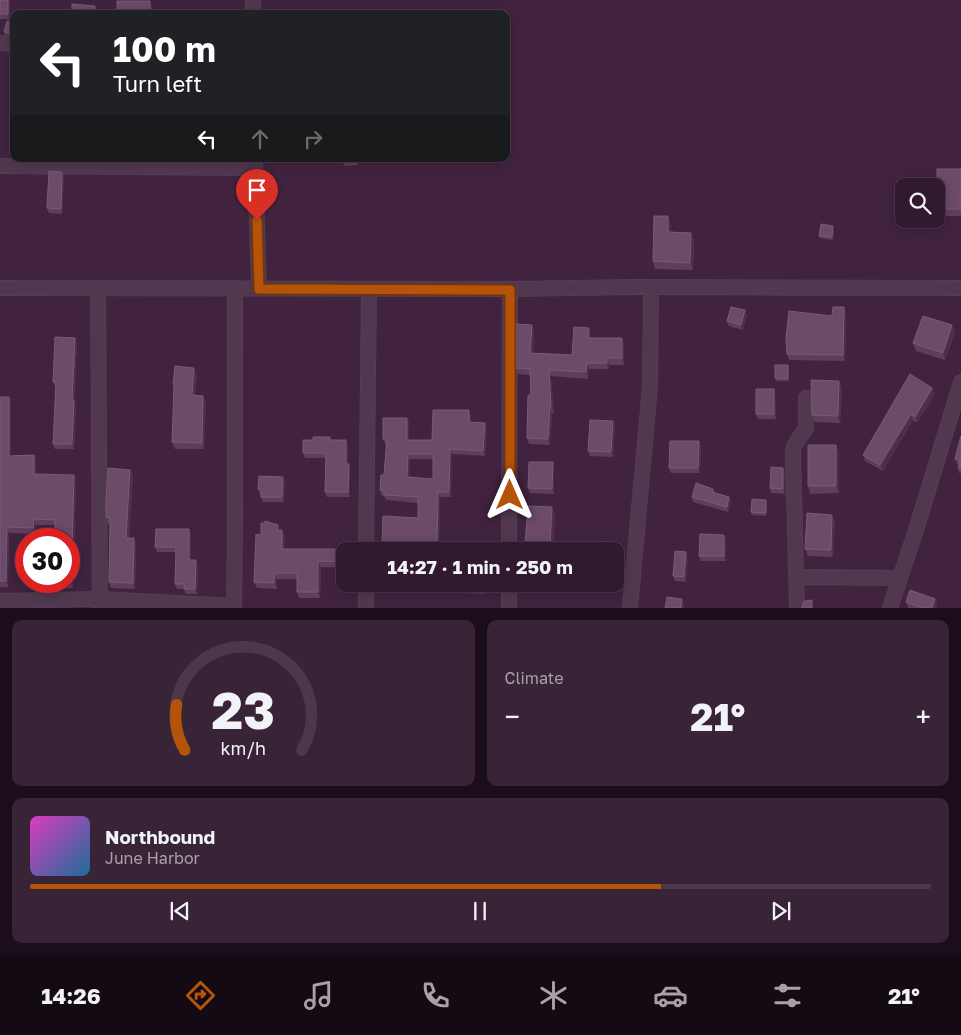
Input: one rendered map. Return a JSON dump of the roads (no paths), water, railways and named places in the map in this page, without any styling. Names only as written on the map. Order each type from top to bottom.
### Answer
[{"type":"street","points":[[0,166],[255,163],[259,289]]},
{"type":"street","points":[[0,288],[510,290],[961,288]]},
{"type":"street","points":[[98,288],[100,603]]},
{"type":"street","points":[[0,601],[234,607],[235,288]]},
{"type":"street","points":[[630,608],[650,387],[651,288]]},
{"type":"street","points":[[366,542],[369,289]]},
{"type":"street","points":[[509,542],[510,290]]},
{"type":"street","points":[[890,608],[961,382]]},
{"type":"street","points":[[797,608],[793,454],[794,446],[806,428],[806,398]]},
{"type":"street","points":[[796,577],[900,578]]},
{"type":"street","points":[[366,592],[366,608]]},
{"type":"street","points":[[509,592],[509,608]]}]
